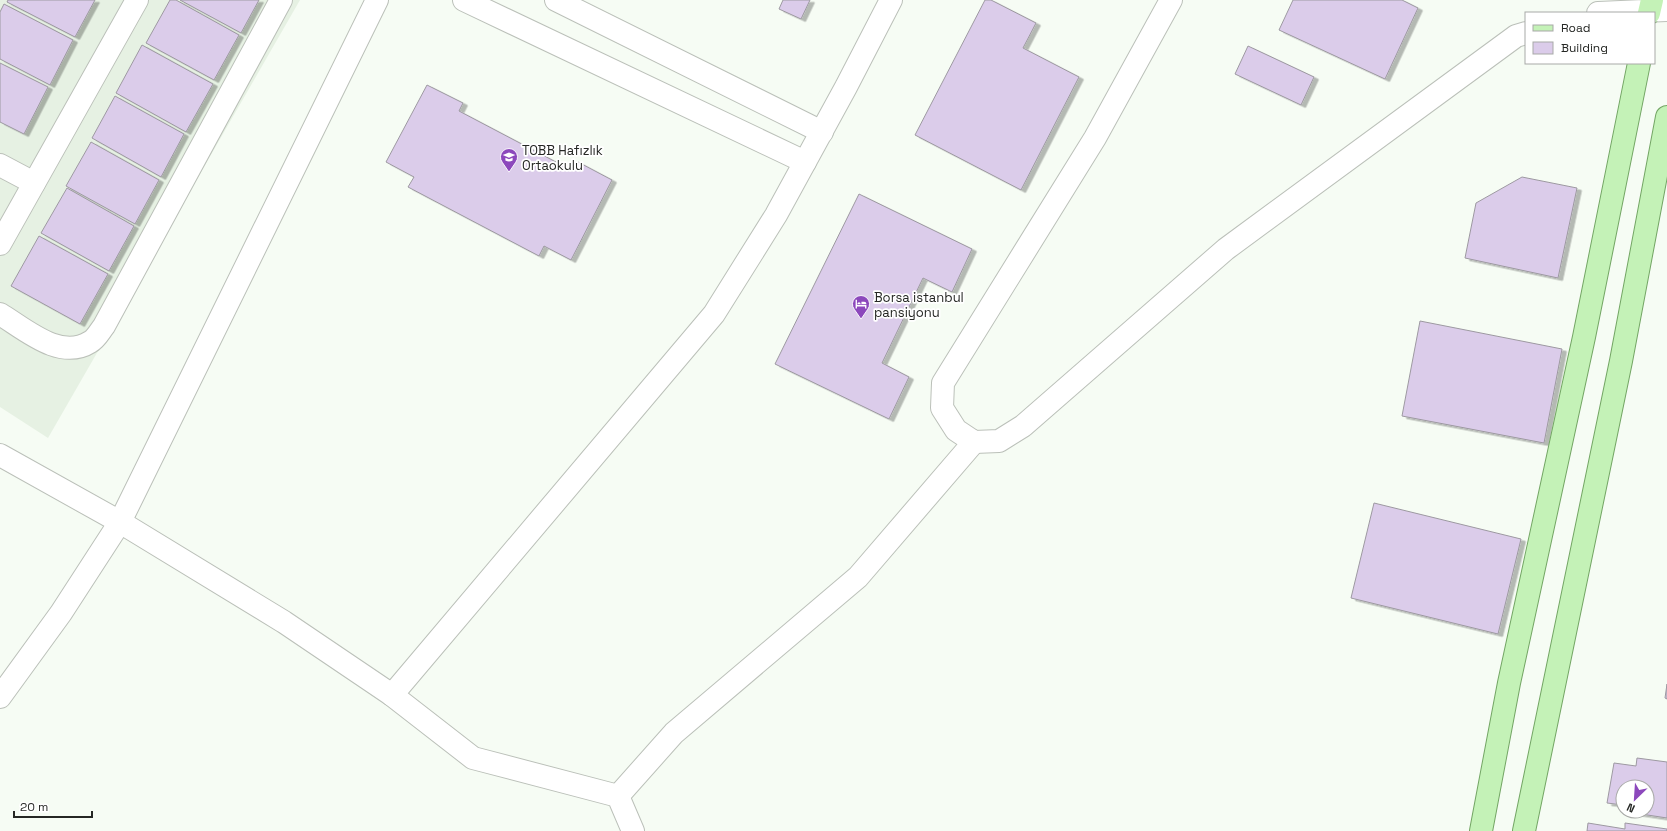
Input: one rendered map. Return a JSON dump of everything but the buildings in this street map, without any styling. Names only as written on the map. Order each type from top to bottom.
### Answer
[{"type":"main road","points":[[1480,831],[1509,683],[1584,337],[1639,64]]},
{"type":"main road","points":[[1524,831],[1621,361],[1667,117]]},
{"type":"street","points":[[0,244],[137,0]]},
{"type":"street","points":[[0,314],[43,341],[58,346],[76,348],[91,342],[104,326],[282,0]]},
{"type":"street","points":[[0,697],[61,613],[120,522],[377,0]]},
{"type":"street","points":[[464,0],[805,162]]},
{"type":"street","points":[[556,0],[822,132]]},
{"type":"street","points":[[392,695],[714,314],[776,215],[822,132],[891,0]]},
{"type":"street","points":[[1171,0],[1095,138],[943,383],[942,408],[956,430],[974,442],[999,441],[1023,426],[1226,249],[1516,36],[1525,33]]},
{"type":"street","points":[[1609,12],[1654,8]]},
{"type":"street","points":[[0,165],[34,183]]},
{"type":"street","points":[[618,796],[674,733],[858,577],[974,442]]},
{"type":"street","points":[[0,455],[120,522],[284,622],[392,695],[473,758],[618,796]]},
{"type":"street","points":[[618,796],[633,831]]},
{"type":"shaded area","points":[[0,0],[300,0],[48,438],[0,407]]},
{"type":"place","name":"TOBB Hafızlık Ortaokulu","points":[[509,172]]},
{"type":"place","name":"Borsa istanbul pansiyonu","points":[[861,319]]}]
